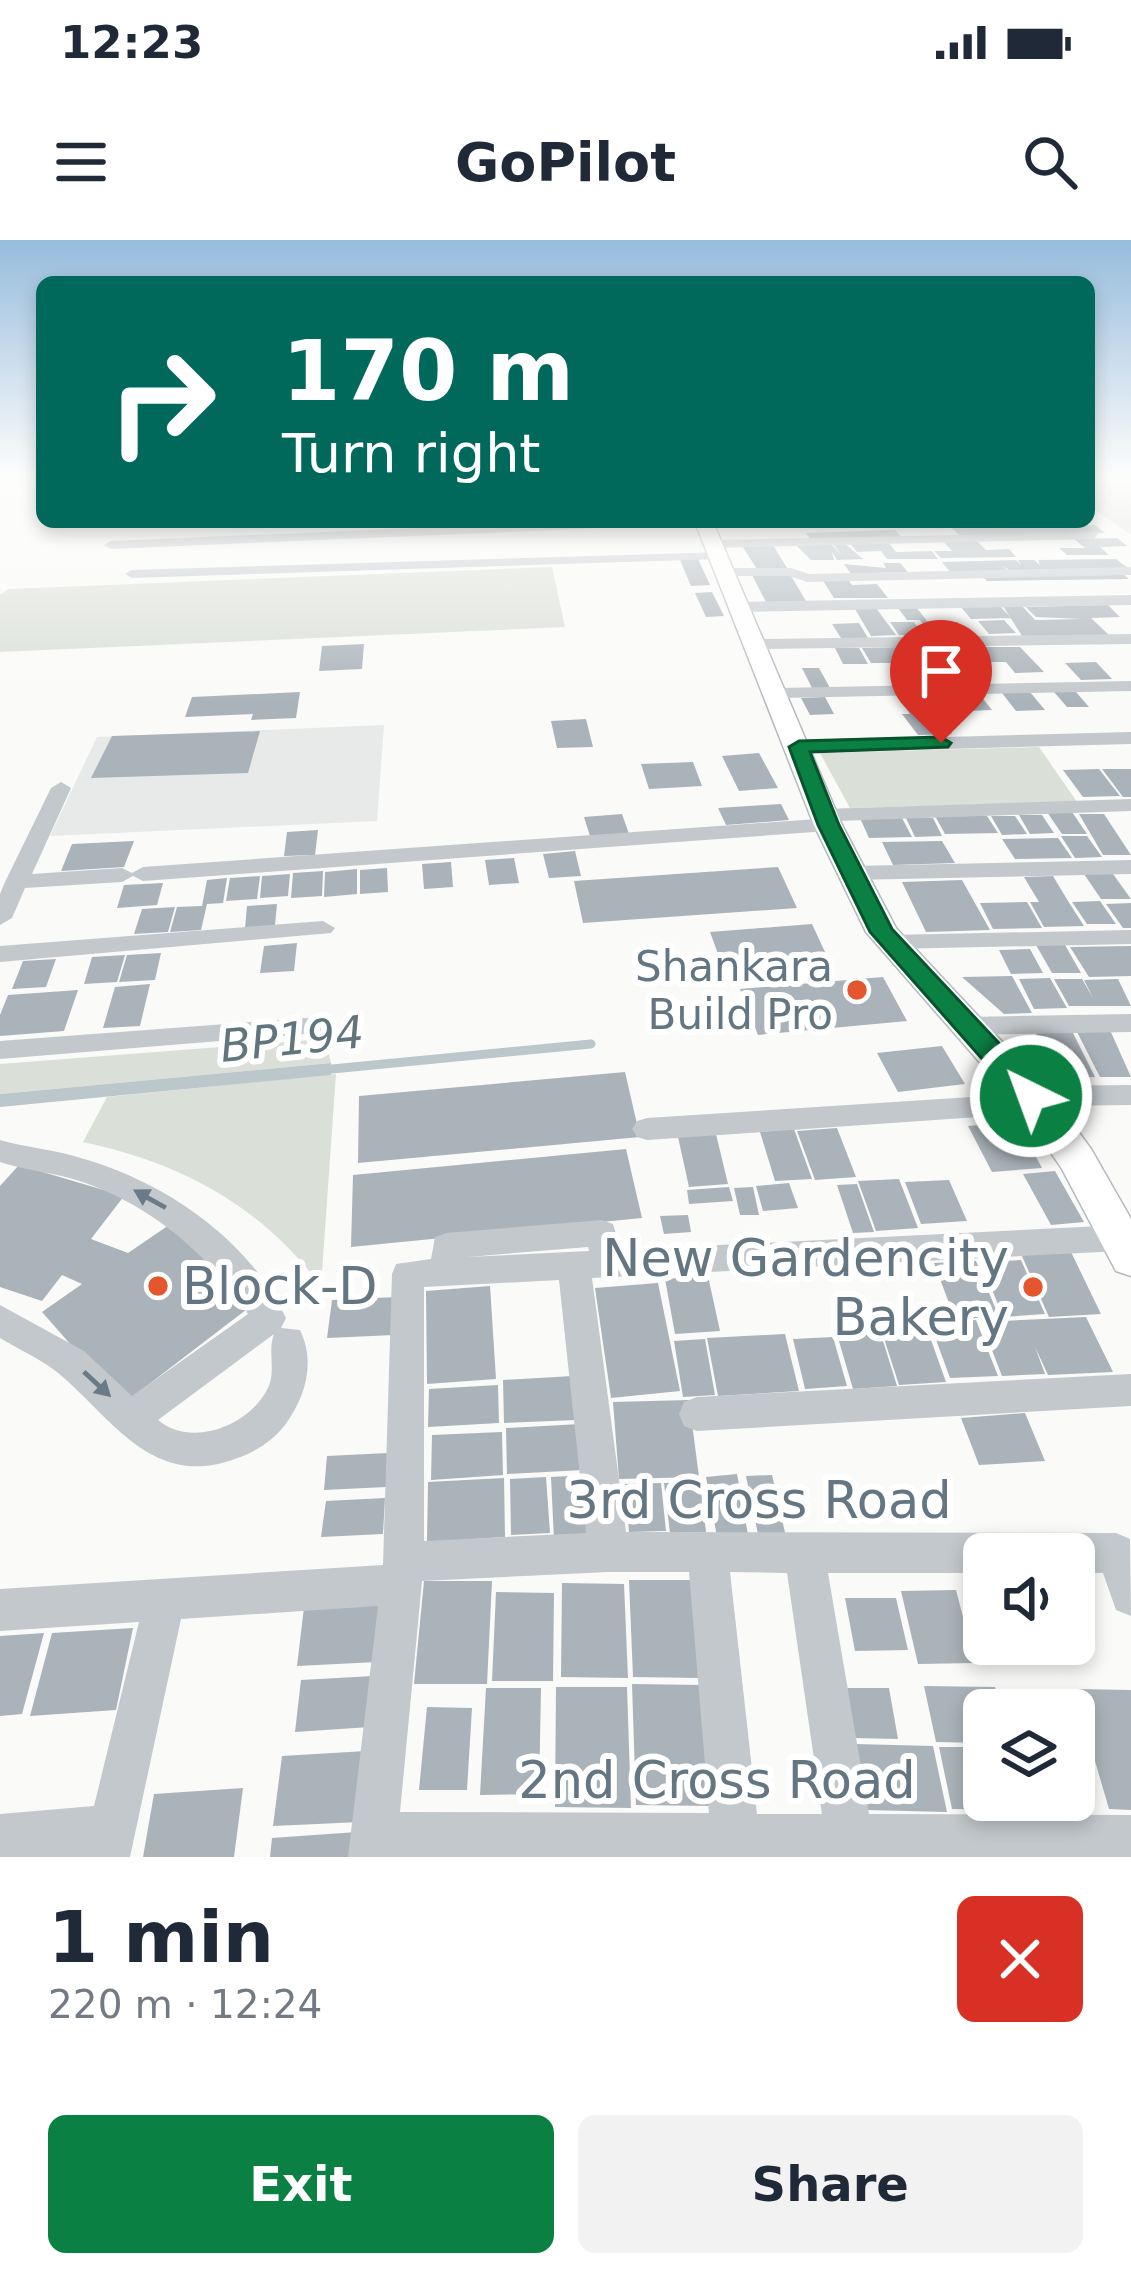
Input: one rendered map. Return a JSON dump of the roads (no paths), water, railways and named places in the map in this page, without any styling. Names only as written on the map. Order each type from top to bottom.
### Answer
[{"type":"main road","points":[[716,551],[826,820],[890,942],[1034,1099],[1123,1230]]},
{"type":"street","points":[[131,574],[637,551]]},
{"type":"street","points":[[726,551],[807,578],[1131,569]]},
{"type":"street","points":[[741,608],[1131,600]]},
{"type":"street","points":[[757,644],[1131,639]]},
{"type":"street","points":[[778,693],[1131,686]]},
{"type":"street","points":[[799,747],[1131,738]]},
{"type":"street","points":[[0,918],[61,788]]},
{"type":"street","points":[[16,882],[826,820],[1131,806]]},
{"type":"street","points":[[851,873],[1131,867]]},
{"type":"street","points":[[0,954],[323,928]]},
{"type":"street","points":[[890,942],[1131,937]]},
{"type":"street","points":[[968,1026],[1131,1023]]},
{"type":"street","points":[[0,1050],[320,1026]]},
{"type":"street","points":[[647,1129],[1131,1095]]},
{"type":"street","points":[[0,1151],[80,1169],[159,1204],[227,1258],[269,1318],[130,1419]]},
{"type":"street","points":[[373,1846],[403,1573],[408,1274],[1123,1230]]},
{"type":"street","points":[[591,1265],[608,1552]]},
{"type":"street","points":[[0,1320],[72,1362],[154,1443],[190,1452],[230,1444],[266,1420],[279,1404],[292,1371],[288,1340]]},
{"type":"street","points":[[698,1414],[1131,1390]]},
{"type":"street","name":"3rd Cross Road","points":[[0,1610],[165,1600],[608,1552],[1116,1553],[1131,1595]]},
{"type":"street","points":[[708,1552],[736,1847]]},
{"type":"street","points":[[804,1552],[851,1847]]},
{"type":"street","points":[[0,1838],[108,1842],[165,1600]]},
{"type":"street","name":"2nd Cross Road","points":[[373,1846],[851,1847],[1131,1839]]},
{"type":"waterway","name":"BP194","points":[[322,1070],[591,1044]]},
{"type":"place","name":"Shankara Build Pro","points":[[857,990]]},
{"type":"place","name":"Block-D","points":[[158,1286]]},
{"type":"place","name":"New Gardencity Bakery","points":[[1033,1287]]}]
